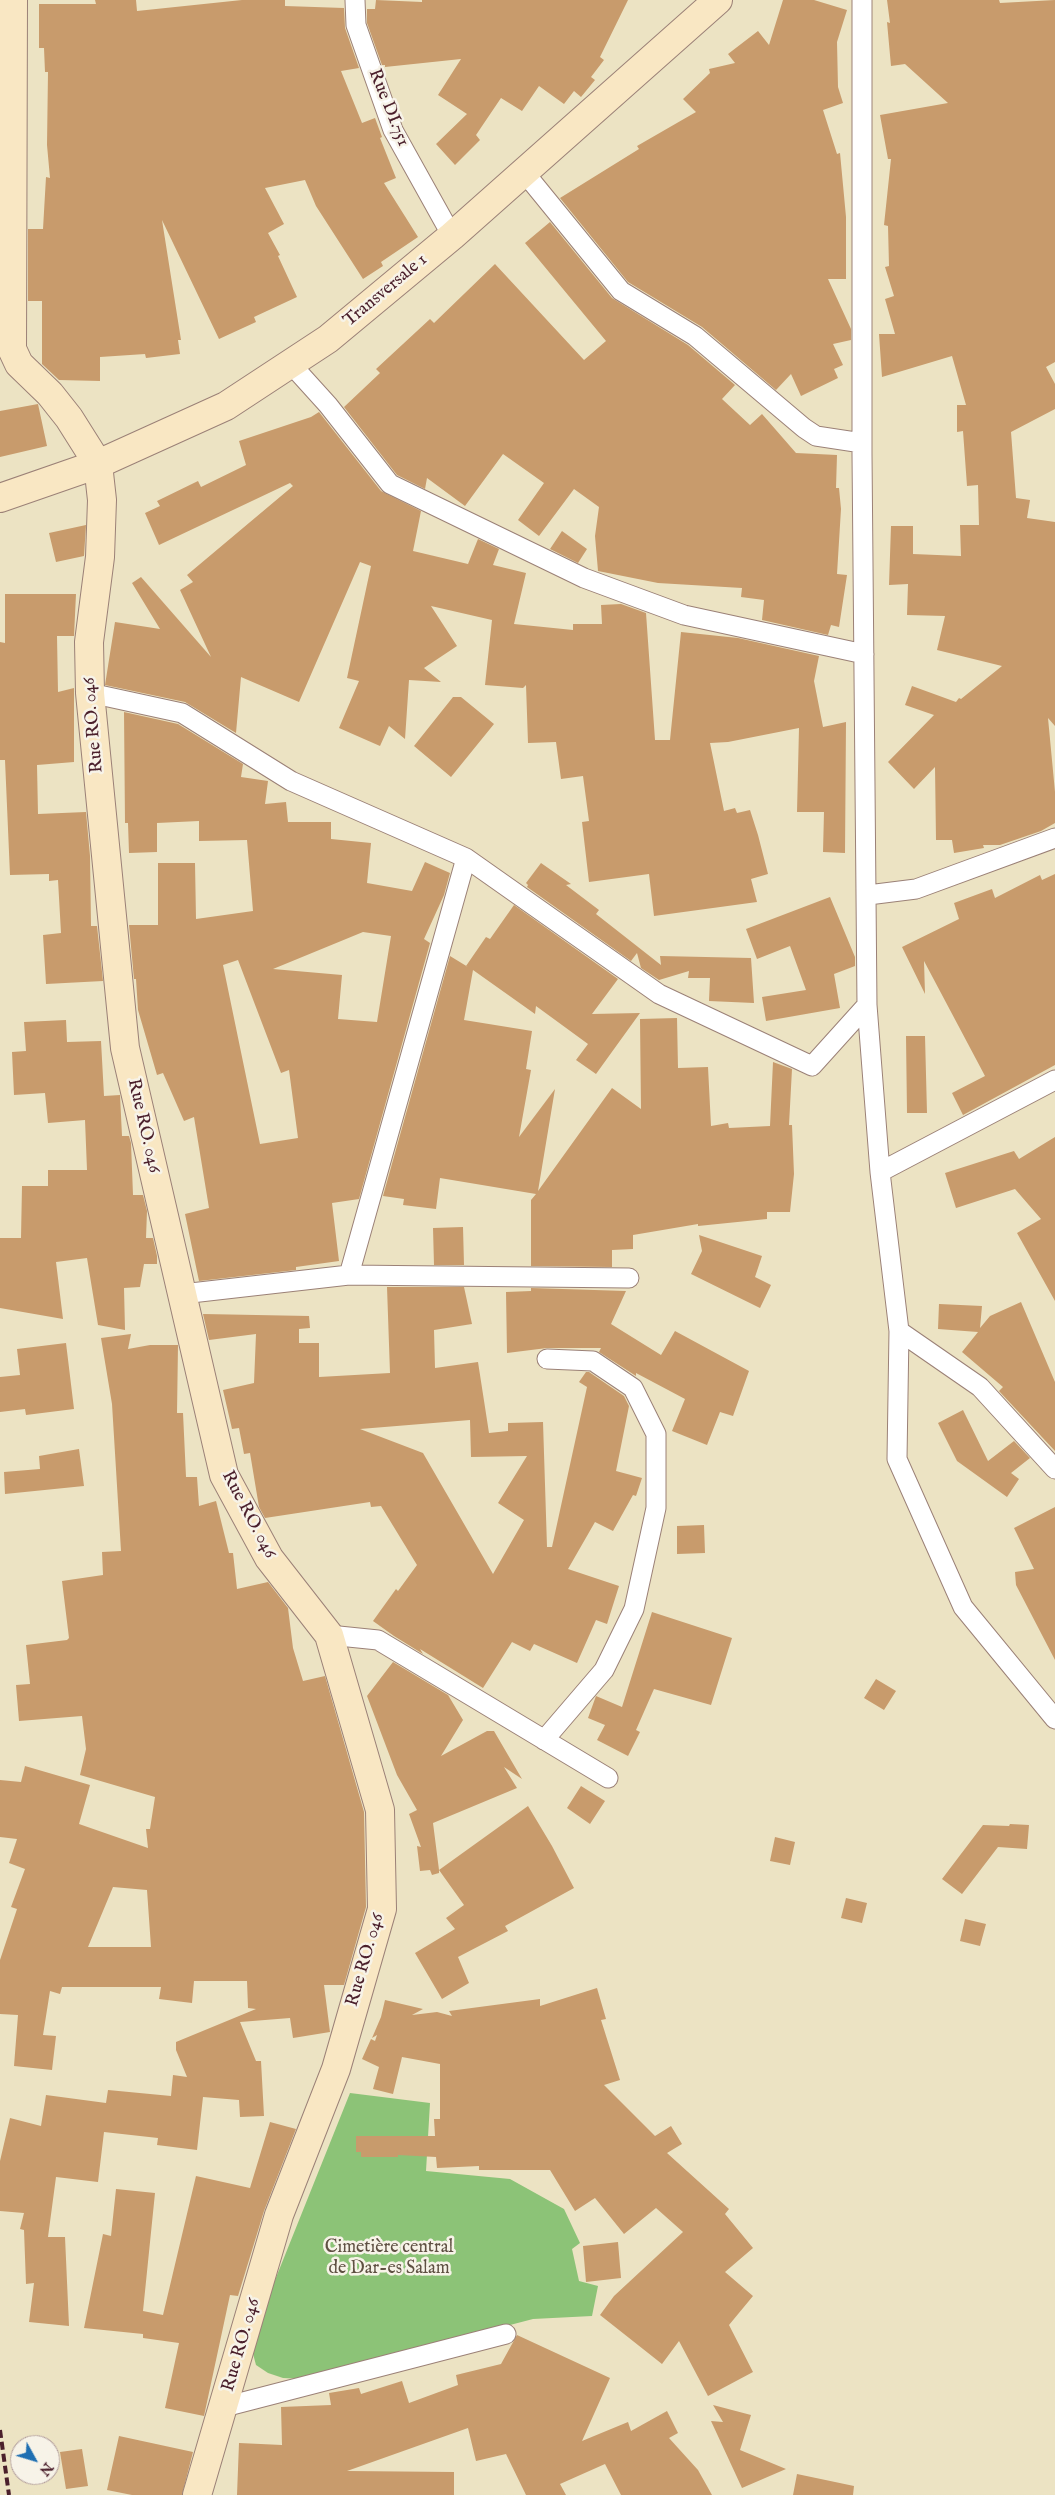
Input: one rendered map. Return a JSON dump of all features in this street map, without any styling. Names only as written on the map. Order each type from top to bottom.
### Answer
[{"type":"street","points":[[13,0],[12,350],[19,364],[50,394],[69,418],[98,464]]},
{"type":"street","name":"Rue DI.751","points":[[355,0],[356,25],[393,130],[452,236]]},
{"type":"street","name":"Transversale 1","points":[[0,498],[98,464],[226,406],[328,339],[452,236],[718,0]]},
{"type":"street","points":[[862,0],[862,443],[868,1005],[880,1172],[899,1331],[897,1459],[963,1607],[1055,1719]]},
{"type":"street","points":[[524,172],[621,291],[695,336],[816,436],[862,443]]},
{"type":"street","points":[[290,363],[328,405],[390,484],[584,578],[684,615],[864,654]]},
{"type":"street","name":"Rue RO. 046","points":[[98,464],[102,510],[100,558],[89,642],[90,692],[125,1048],[224,1475],[268,1558],[329,1635],[380,1810],[382,1909],[336,2069],[279,2215],[197,2495]]},
{"type":"street","points":[[90,692],[182,713],[292,780],[466,858],[659,994],[812,1066],[868,1005]]},
{"type":"street","points":[[868,895],[916,889],[1055,838]]},
{"type":"street","points":[[349,1275],[466,858]]},
{"type":"street","points":[[880,1172],[1055,1080]]},
{"type":"street","points":[[182,1294],[349,1275],[629,1278]]},
{"type":"street","points":[[899,1331],[980,1387],[1055,1469]]},
{"type":"street","points":[[544,1740],[604,1670],[634,1610],[656,1508],[656,1434],[633,1388],[593,1361],[547,1359]]},
{"type":"street","points":[[329,1635],[378,1640],[608,1778]]},
{"type":"street","points":[[224,2407],[506,2334]]},
{"type":"green space","name":"Cimetière central de Dar-es Salam","points":[[350,2093],[430,2103],[426,2171],[510,2179],[564,2209],[580,2243],[572,2249],[579,2281],[598,2286],[592,2316],[533,2319],[303,2379],[283,2378],[268,2373],[256,2365],[252,2350],[255,2330]]},
{"type":"building","points":[[95,0],[136,0],[137,11],[242,0],[285,0],[285,6],[344,8],[345,28],[359,68],[341,71],[362,123],[375,118],[382,137],[380,138],[396,178],[384,183],[418,237],[381,262],[383,266],[363,279],[316,206],[305,180],[265,188],[284,224],[268,233],[280,255],[278,256],[297,297],[254,317],[256,322],[219,339],[162,220],[181,340],[178,340],[180,354],[146,358],[145,354],[100,357],[100,381],[59,380],[42,364],[42,301],[28,301],[28,229],[43,229],[46,177],[50,178],[47,145],[48,72],[45,72],[44,48],[39,48],[39,4],[96,4]]},
{"type":"building","points":[[376,0],[422,2],[422,0],[628,0],[600,57],[604,60],[591,77],[595,80],[581,97],[574,91],[564,104],[539,86],[522,111],[501,98],[476,135],[480,140],[455,165],[436,144],[467,114],[438,95],[461,59],[385,67],[385,65],[382,65],[367,23],[367,9],[375,9]]},
{"type":"building","points":[[783,0],[814,0],[847,10],[837,42],[838,87],[843,103],[823,110],[837,154],[840,153],[846,217],[846,279],[828,279],[851,329],[851,340],[833,344],[843,365],[834,369],[838,378],[801,396],[791,374],[776,390],[702,327],[628,282],[560,198],[639,149],[637,146],[696,112],[683,99],[710,73],[709,69],[735,63],[728,54],[758,31],[769,45]]},
{"type":"building","points":[[887,0],[999,0],[1000,3],[1055,0],[1055,362],[1046,367],[1055,384],[1055,409],[1011,432],[1016,498],[1030,500],[1027,518],[1055,522],[1055,726],[1048,718],[1055,792],[1055,823],[1041,831],[1000,845],[983,845],[984,848],[954,853],[952,840],[936,840],[935,767],[914,789],[888,762],[934,715],[905,705],[912,686],[956,702],[1002,666],[937,650],[945,616],[907,615],[908,584],[889,585],[891,526],[913,526],[913,554],[961,556],[960,525],[979,525],[978,485],[967,486],[963,431],[957,432],[957,405],[966,405],[952,356],[882,377],[879,334],[895,334],[885,299],[894,296],[885,267],[889,266],[888,226],[884,225],[891,159],[888,159],[880,115],[948,103],[905,64],[891,66],[887,22],[890,23]]},
{"type":"building","points":[[550,222],[612,298],[688,345],[735,385],[722,399],[750,425],[762,414],[796,453],[837,455],[836,488],[839,488],[841,509],[837,574],[847,575],[839,627],[831,625],[828,635],[762,620],[764,600],[741,597],[742,588],[658,583],[598,571],[595,536],[599,507],[574,489],[539,536],[518,520],[544,483],[503,454],[465,506],[427,478],[425,489],[397,475],[344,407],[380,373],[376,369],[430,319],[434,323],[495,264],[584,360],[606,341],[525,243]]},
{"type":"building","points":[[38,404],[47,446],[0,457],[0,411]]},
{"type":"building","points":[[319,412],[381,491],[421,511],[413,551],[468,564],[478,539],[499,549],[493,565],[526,573],[514,624],[573,630],[573,624],[602,624],[601,605],[621,604],[646,613],[655,740],[670,740],[681,632],[738,638],[819,656],[814,681],[823,727],[846,722],[845,853],[823,852],[824,812],[797,812],[799,728],[728,742],[710,743],[724,811],[735,808],[737,813],[750,810],[758,835],[768,874],[751,879],[757,902],[654,916],[649,874],[589,882],[582,822],[589,821],[583,776],[561,779],[556,742],[528,743],[526,685],[523,688],[485,685],[492,620],[431,606],[457,646],[424,668],[441,682],[409,680],[405,739],[389,726],[380,746],[339,728],[359,681],[347,678],[371,566],[360,562],[299,702],[241,677],[236,733],[185,702],[105,685],[115,622],[160,629],[132,583],[141,577],[211,657],[180,590],[193,582],[187,575],[293,486],[290,483],[159,545],[145,513],[160,506],[157,501],[198,481],[201,487],[246,465],[239,441],[311,417]]},
{"type":"building","points":[[86,525],[84,556],[56,562],[49,533]]},
{"type":"building","points":[[562,531],[587,549],[578,563],[550,549]]},
{"type":"building","points":[[5,594],[76,594],[74,636],[57,636],[58,692],[74,688],[74,762],[37,765],[38,814],[86,812],[90,856],[91,926],[97,926],[103,981],[46,984],[43,935],[61,933],[58,880],[49,881],[49,874],[10,875],[5,760],[0,760],[0,642],[5,643]]},
{"type":"building","points":[[453,697],[461,697],[494,724],[451,777],[414,746]]},
{"type":"building","points":[[124,712],[178,724],[243,764],[241,777],[268,781],[265,804],[286,802],[288,822],[331,822],[331,839],[371,843],[367,883],[412,891],[425,862],[450,873],[444,895],[424,939],[430,943],[359,1199],[332,1203],[339,1261],[296,1267],[296,1270],[199,1281],[185,1214],[209,1208],[194,1117],[184,1121],[163,1073],[157,1075],[138,1010],[129,925],[158,925],[158,863],[195,863],[196,919],[253,911],[247,840],[199,841],[199,821],[157,823],[157,852],[129,853],[128,823],[125,823]],"holes":[[[363,932],[391,936],[377,1022],[338,1019],[342,975],[273,969]],[[238,960],[281,1073],[289,1070],[298,1138],[260,1144],[223,965]]]},
{"type":"building","points":[[541,863],[571,884],[566,885],[599,910],[596,914],[661,965],[660,956],[751,958],[754,1003],[709,1001],[710,978],[688,978],[689,971],[659,980],[641,968],[637,953],[631,961],[527,887],[526,883]]},
{"type":"building","points":[[1055,874],[1055,1065],[963,1115],[952,1093],[985,1076],[924,961],[925,994],[902,947],[959,919],[954,903],[992,889],[995,898],[1040,875],[1042,880]]},
{"type":"building","points":[[830,897],[855,957],[855,966],[834,974],[840,1008],[766,1021],[762,997],[806,990],[790,946],[757,959],[746,929]]},
{"type":"building","points":[[514,905],[618,979],[592,1014],[640,1013],[596,1074],[576,1060],[588,1044],[536,1006],[535,1014],[473,970],[464,1020],[532,1031],[526,1069],[531,1070],[519,1137],[555,1089],[538,1191],[612,1088],[641,1109],[640,1019],[677,1018],[678,1068],[708,1067],[711,1126],[728,1123],[729,1128],[770,1126],[773,1062],[792,1069],[789,1125],[792,1125],[794,1174],[790,1212],[767,1212],[767,1219],[698,1226],[698,1224],[633,1235],[633,1249],[612,1250],[612,1267],[531,1266],[531,1200],[536,1194],[440,1178],[436,1209],[403,1205],[404,1199],[383,1196],[450,956],[466,966],[486,937],[490,939]]},
{"type":"building","points":[[66,1020],[67,1042],[101,1041],[104,1096],[120,1095],[122,1136],[129,1136],[131,1143],[133,1195],[143,1195],[147,1211],[146,1238],[153,1238],[157,1256],[157,1264],[144,1264],[140,1287],[124,1288],[125,1330],[98,1325],[87,1258],[56,1262],[63,1319],[0,1308],[0,1238],[21,1238],[22,1186],[48,1186],[48,1170],[87,1170],[85,1120],[48,1123],[45,1093],[14,1095],[12,1052],[26,1051],[24,1022]]},
{"type":"building","points":[[906,1036],[925,1036],[927,1113],[907,1113]]},
{"type":"building","points":[[1055,1137],[1055,1301],[1017,1233],[1041,1219],[1015,1189],[956,1208],[945,1173],[1014,1151],[1019,1159]]},
{"type":"building","points":[[463,1227],[464,1265],[434,1265],[433,1228]]},
{"type":"building","points":[[699,1235],[762,1256],[755,1277],[771,1285],[760,1308],[691,1274],[702,1251]]},
{"type":"building","points":[[387,1287],[464,1287],[472,1324],[434,1330],[435,1368],[478,1362],[489,1433],[508,1431],[508,1423],[543,1422],[547,1547],[552,1547],[587,1387],[579,1382],[586,1372],[589,1372],[624,1396],[629,1406],[616,1471],[642,1478],[636,1496],[633,1495],[613,1531],[595,1522],[568,1569],[619,1586],[607,1624],[596,1620],[577,1663],[534,1644],[530,1651],[512,1642],[483,1688],[420,1649],[423,1654],[373,1621],[396,1589],[398,1591],[417,1565],[381,1506],[371,1507],[370,1502],[265,1518],[259,1507],[250,1453],[244,1454],[239,1428],[232,1429],[223,1390],[254,1383],[256,1334],[209,1340],[203,1314],[309,1316],[310,1328],[299,1329],[299,1343],[319,1343],[319,1377],[390,1373]],"holes":[[[470,1420],[471,1457],[527,1456],[498,1503],[524,1520],[493,1574],[423,1453],[360,1429]]]},
{"type":"building","points":[[531,1288],[626,1291],[611,1324],[661,1355],[675,1331],[749,1371],[733,1416],[720,1412],[707,1445],[672,1431],[685,1399],[636,1373],[636,1376],[599,1352],[601,1348],[547,1348],[507,1353],[506,1292],[531,1291]]},
{"type":"building","points":[[1021,1302],[1055,1382],[1055,1451],[999,1391],[1003,1387],[962,1352],[978,1332],[938,1329],[939,1304],[982,1306],[980,1328],[990,1316]]},
{"type":"building","points":[[131,1334],[128,1349],[150,1345],[178,1345],[177,1413],[183,1413],[186,1477],[197,1477],[199,1506],[216,1501],[229,1553],[233,1553],[237,1589],[268,1582],[288,1608],[293,1648],[303,1681],[325,1676],[364,1812],[366,1907],[344,1985],[324,1985],[330,2032],[293,2038],[290,2018],[240,2022],[256,2061],[261,2061],[264,2116],[240,2117],[239,2100],[203,2097],[197,2150],[157,2145],[158,2138],[104,2132],[98,2182],[56,2177],[48,2237],[65,2237],[69,2326],[29,2322],[34,2283],[26,2284],[24,2230],[20,2229],[24,2213],[0,2211],[0,2161],[10,2118],[41,2126],[46,2095],[106,2103],[108,2090],[171,2096],[173,2075],[187,2077],[176,2050],[176,2042],[256,2009],[248,2008],[247,1981],[194,1981],[192,2003],[159,1999],[161,1987],[62,1987],[60,1994],[50,1991],[43,2035],[56,2036],[52,2070],[14,2066],[18,2015],[0,2014],[0,1960],[17,1909],[11,1907],[25,1869],[9,1863],[17,1839],[0,1837],[0,1780],[21,1782],[25,1766],[90,1785],[79,1824],[148,1848],[146,1829],[150,1829],[155,1797],[80,1775],[86,1749],[82,1716],[19,1721],[16,1685],[30,1684],[26,1645],[67,1640],[69,1638],[62,1581],[103,1575],[102,1552],[121,1551],[112,1404],[101,1338]],"holes":[[[113,1887],[147,1890],[151,1947],[88,1947]]]},
{"type":"building","points":[[66,1343],[74,1409],[26,1415],[25,1409],[0,1412],[0,1377],[20,1375],[17,1349]]},
{"type":"building","points":[[963,1410],[988,1461],[1014,1441],[1030,1458],[1011,1473],[1019,1479],[1007,1497],[957,1461],[938,1423]]},
{"type":"building","points":[[79,1449],[84,1486],[5,1494],[4,1472],[40,1469],[39,1456]]},
{"type":"building","points":[[1055,1507],[1055,1660],[1016,1585],[1015,1572],[1034,1569],[1014,1528]]},
{"type":"building","points":[[704,1525],[705,1553],[677,1554],[677,1526]]},
{"type":"building","points":[[652,1612],[732,1638],[711,1705],[654,1689],[636,1730],[640,1732],[628,1756],[597,1740],[605,1725],[588,1718],[596,1696],[622,1707]]},
{"type":"building","points":[[393,1662],[448,1695],[463,1720],[441,1756],[487,1731],[494,1731],[522,1779],[504,1767],[517,1788],[433,1823],[439,1873],[432,1875],[430,1870],[420,1871],[417,1846],[421,1847],[409,1814],[417,1810],[397,1775],[367,1696]]},
{"type":"building","points":[[876,1679],[896,1691],[884,1710],[864,1698]]},
{"type":"building","points":[[581,1786],[605,1801],[590,1824],[567,1808]]},
{"type":"building","points":[[528,1806],[574,1888],[505,1926],[508,1931],[458,1957],[469,1983],[442,1999],[415,1953],[455,1929],[446,1918],[464,1905],[439,1870]]},
{"type":"building","points":[[1010,1824],[1029,1825],[1027,1849],[998,1847],[962,1894],[942,1879],[983,1825],[1009,1826]]},
{"type":"building","points":[[775,1837],[795,1842],[790,1865],[770,1861]]},
{"type":"building","points":[[846,1898],[867,1903],[862,1923],[841,1918]]},
{"type":"building","points":[[965,1919],[986,1924],[980,1946],[960,1941]]},
{"type":"building","points":[[597,1988],[606,2019],[601,2020],[620,2080],[604,2085],[655,2136],[671,2126],[682,2144],[667,2153],[729,2209],[725,2214],[753,2248],[725,2272],[753,2296],[729,2325],[753,2372],[708,2396],[679,2341],[662,2364],[600,2315],[614,2296],[683,2232],[656,2208],[624,2234],[595,2198],[575,2211],[550,2170],[479,2170],[479,2166],[437,2168],[436,2157],[398,2155],[398,2157],[361,2157],[361,2152],[356,2152],[356,2136],[435,2136],[434,2119],[440,2119],[440,2064],[402,2057],[393,2094],[373,2089],[379,2067],[362,2059],[371,2039],[375,2041],[377,2035],[372,2038],[381,2017],[385,2000],[423,2009],[412,2015],[437,2012],[452,2016],[449,2011],[540,1999],[540,2006]]},
{"type":"building","points":[[270,2122],[296,2129],[264,2211],[238,2296],[230,2295],[204,2416],[165,2408],[179,2343],[143,2338],[143,2334],[84,2328],[103,2234],[111,2236],[116,2189],[155,2193],[143,2311],[163,2315],[196,2176],[250,2188]]},
{"type":"building","points":[[618,2242],[621,2278],[586,2282],[583,2246]]},
{"type":"building","points":[[517,2335],[610,2378],[582,2441],[628,2422],[631,2431],[667,2411],[678,2433],[669,2438],[698,2470],[712,2495],[621,2495],[605,2464],[560,2484],[566,2495],[526,2495],[506,2454],[476,2461],[468,2428],[347,2471],[454,2472],[454,2495],[237,2495],[239,2443],[282,2445],[281,2407],[331,2405],[329,2393],[359,2388],[361,2394],[402,2381],[409,2403],[458,2385],[456,2375],[501,2364]]},
{"type":"building","points":[[713,2405],[751,2415],[740,2450],[786,2469],[742,2488],[711,2421],[723,2422]]},
{"type":"building","points":[[119,2436],[193,2452],[182,2495],[132,2495],[107,2490]]},
{"type":"building","points":[[82,2449],[88,2486],[66,2489],[60,2452]]},
{"type":"building","points":[[797,2474],[854,2486],[853,2495],[793,2495]]},
{"type":"railway","points":[[0,2430],[9,2495]]}]
